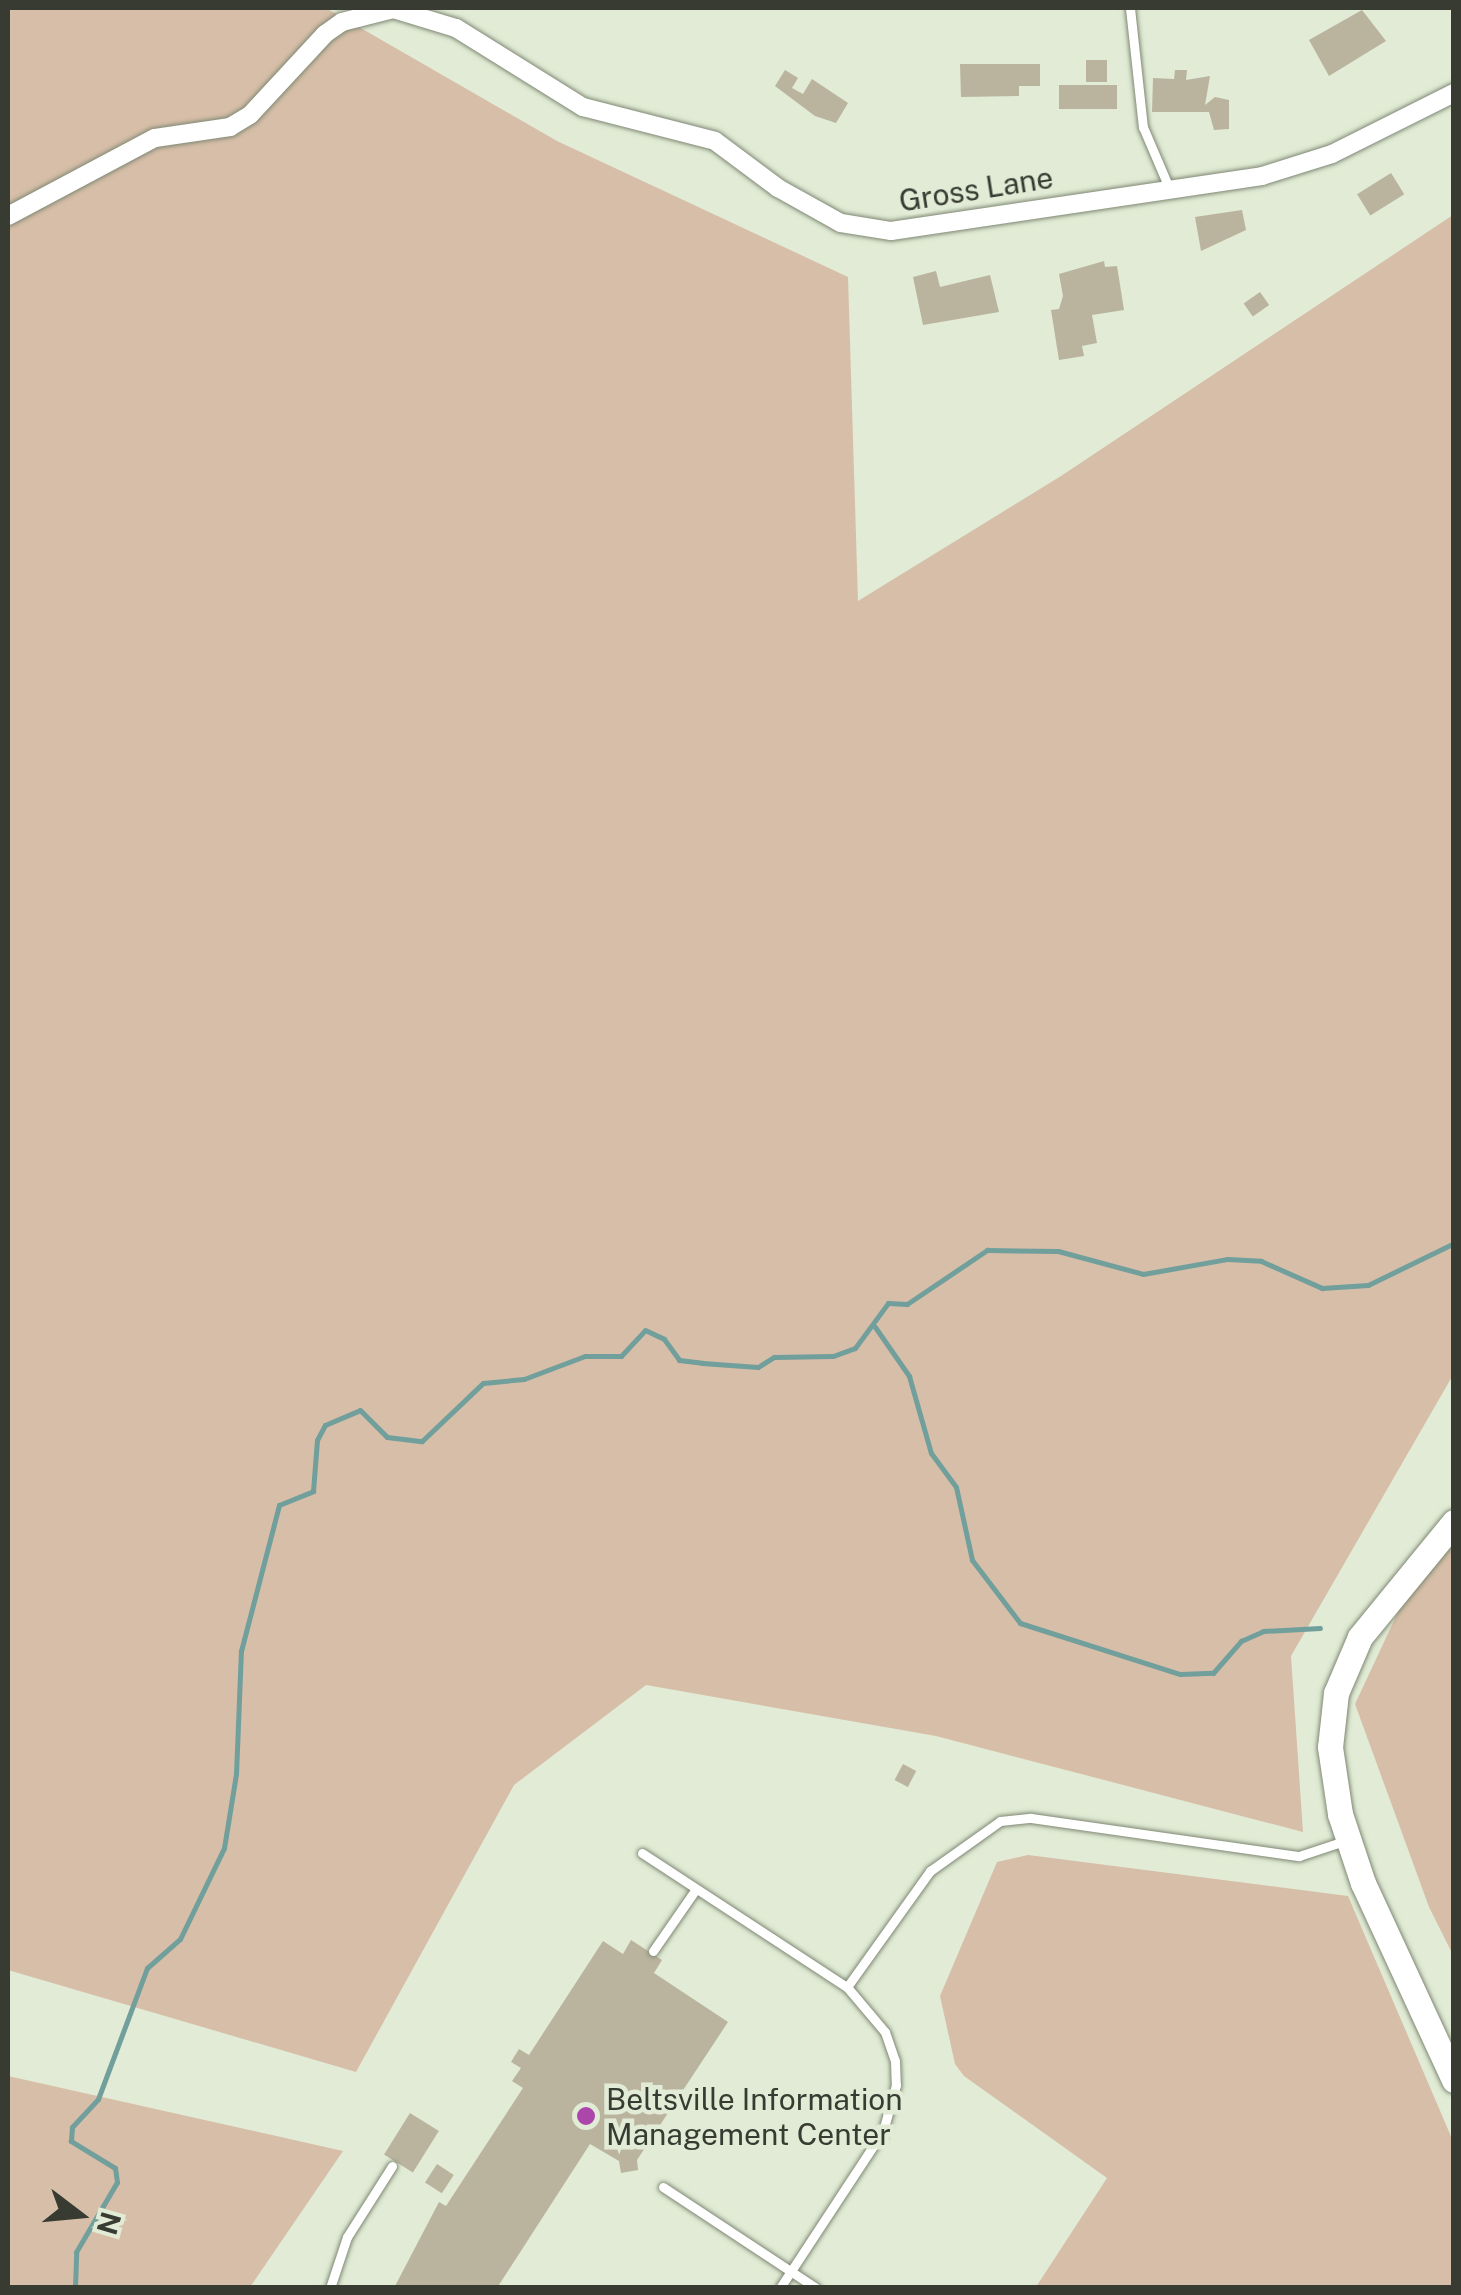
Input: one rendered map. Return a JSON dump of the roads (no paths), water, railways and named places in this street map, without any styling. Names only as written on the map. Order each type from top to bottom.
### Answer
[{"type":"street","name":"Gross Lane","points":[[8,216],[142,143],[230,127],[250,115],[304,51],[342,22],[392,9],[456,28],[583,107],[715,142],[801,202],[864,228],[923,229],[1299,166],[1394,128],[1454,93]]},
{"type":"street","points":[[1454,1522],[1376,1611],[1346,1664],[1330,1747],[1347,1840],[1454,2080]]},
{"type":"lane","points":[[1130,8],[1142,127],[1170,190]]},
{"type":"lane","points":[[847,1987],[930,1871],[1000,1821],[1031,1818],[1300,1856],[1347,1840]]},
{"type":"lane","points":[[642,1853],[847,1987],[885,2032],[894,2061],[892,2104],[882,2131],[780,2288]]},
{"type":"lane","points":[[653,1951],[696,1889]]},
{"type":"lane","points":[[330,2288],[347,2237],[392,2166]]},
{"type":"lane","points":[[663,2187],[816,2288]]},
{"type":"waterway","points":[[75,2288],[76,2252],[117,2182],[115,2168],[71,2141],[72,2127],[98,2099],[147,1968],[180,1939],[224,1848],[236,1774],[241,1651],[279,1505],[313,1491],[317,1440],[325,1425],[360,1410],[387,1437],[422,1441],[483,1383],[524,1379],[585,1356],[621,1356],[645,1330],[664,1339],[679,1360],[758,1367],[774,1357],[833,1356],[855,1348],[888,1303],[907,1304],[987,1250],[1058,1251],[1143,1274],[1227,1259],[1261,1261],[1322,1288],[1368,1285],[1454,1243]]},
{"type":"waterway","points":[[875,1327],[909,1376],[931,1453],[956,1487],[972,1560],[1020,1623],[1180,1674],[1213,1673],[1241,1641],[1263,1631],[1320,1628]]},
{"type":"place","name":"Beltsville Information Management Center","points":[[586,2116]]}]
